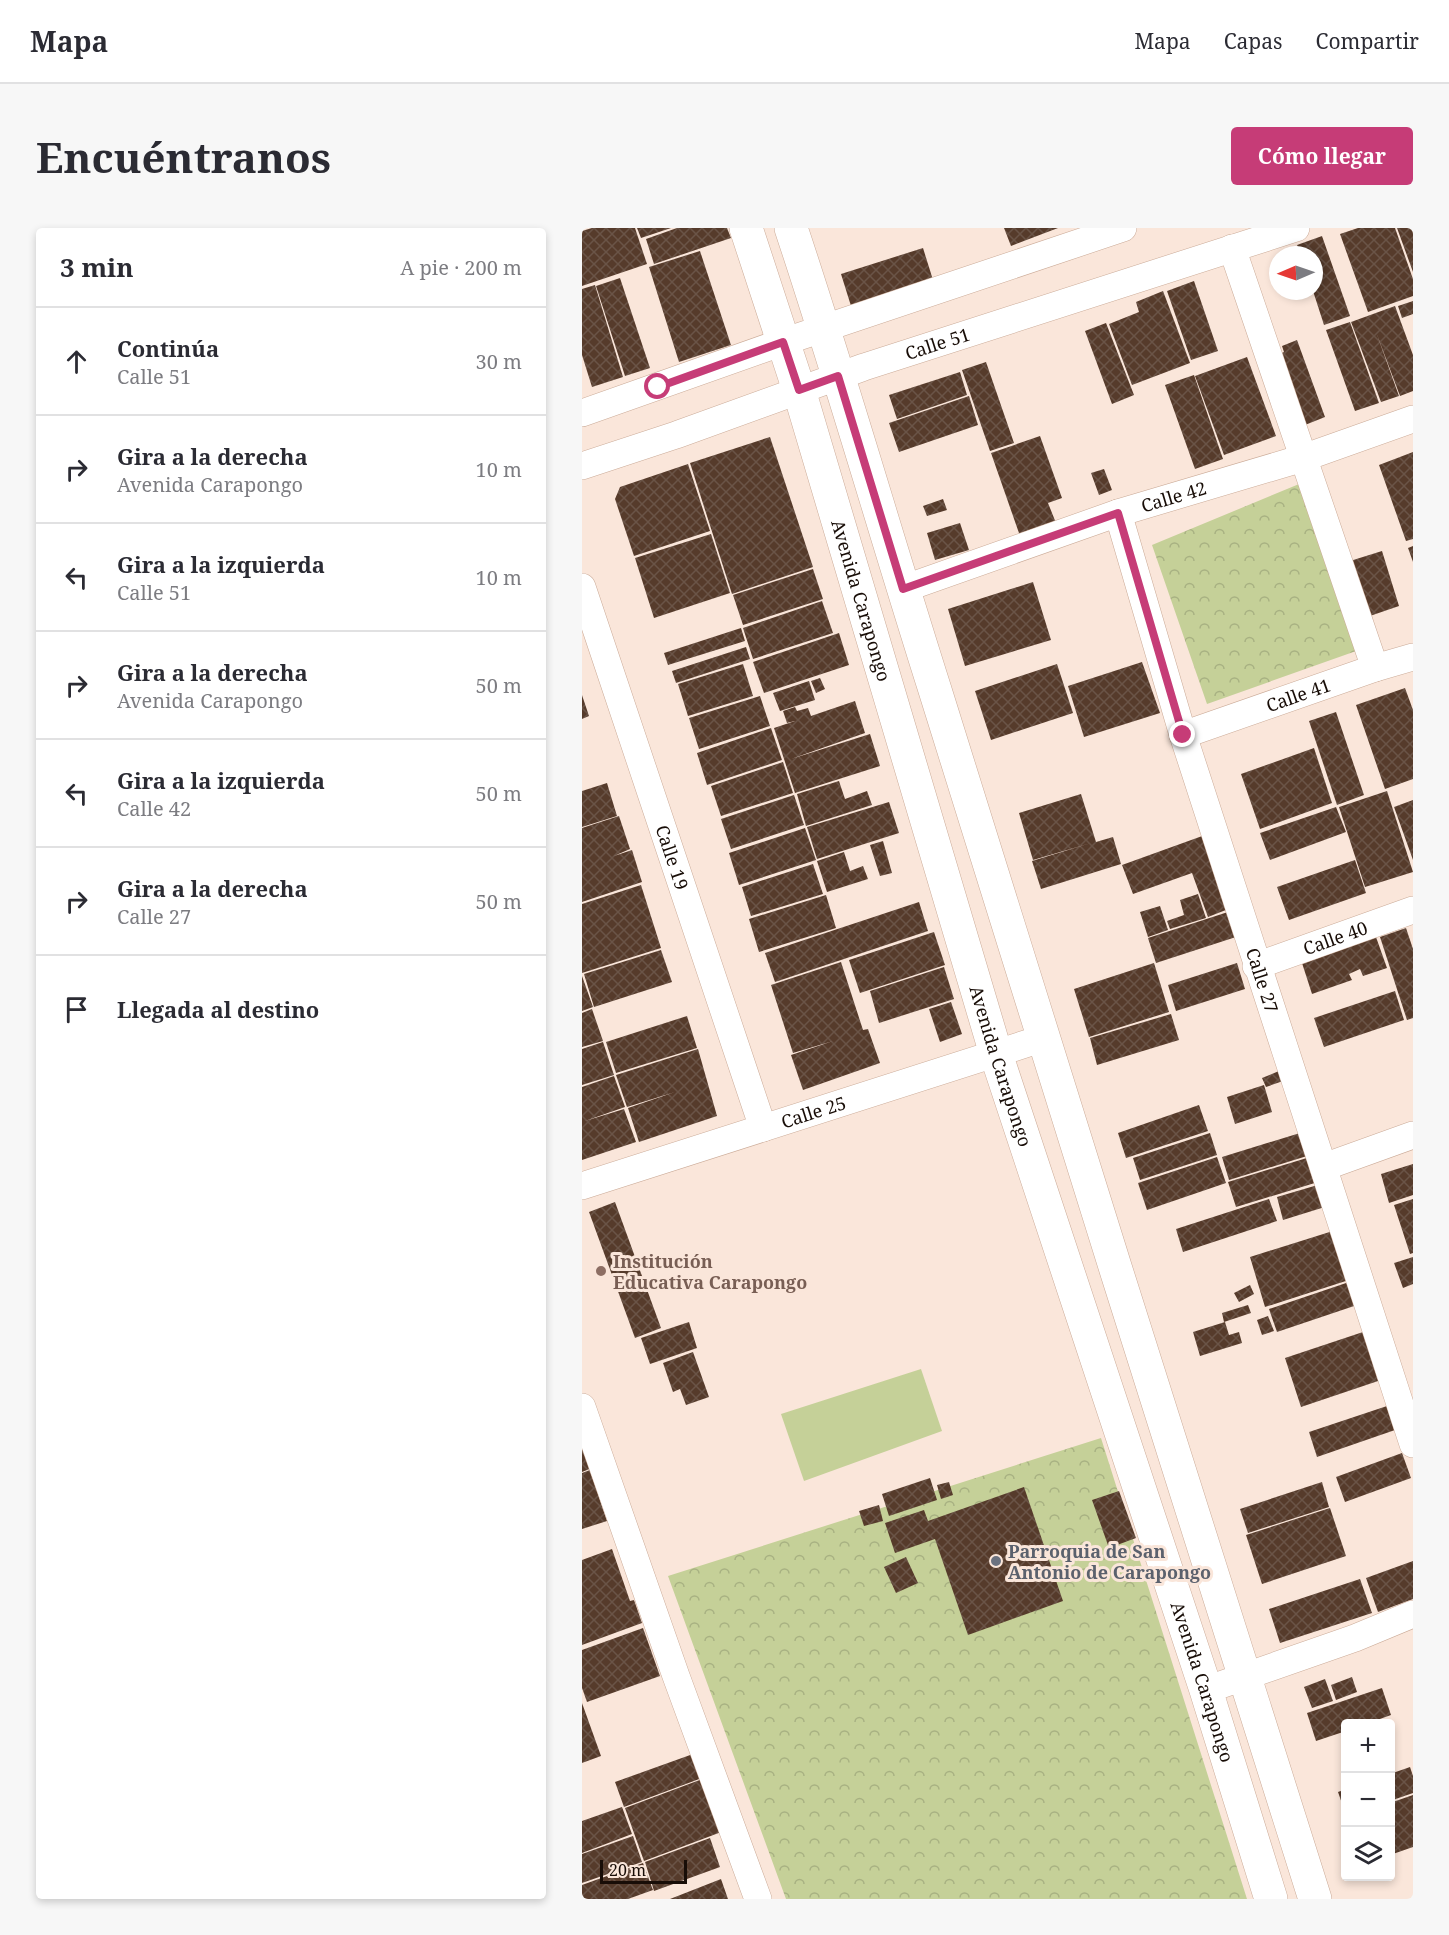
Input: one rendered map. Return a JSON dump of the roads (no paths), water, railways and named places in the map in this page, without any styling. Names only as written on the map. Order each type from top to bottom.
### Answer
[{"type":"street","name":"Avenida Carapongo","points":[[746,228],[799,390],[996,1054],[1206,1690],[1271,1899]]},
{"type":"street","points":[[791,228],[1243,1676],[1315,1899]]},
{"type":"street","points":[[582,413],[783,342],[1123,228]]},
{"type":"street","name":"Calle 51","points":[[582,466],[676,435],[838,376],[1296,228]]},
{"type":"street","points":[[1232,248],[1375,668]]},
{"type":"street","name":"Calle 42","points":[[903,589],[1118,513],[1303,458],[1413,419]]},
{"type":"street","name":"Calle 27","points":[[1118,513],[1183,735],[1256,966],[1324,1167],[1413,1444]]},
{"type":"street","name":"Calle 19","points":[[582,586],[763,1128]]},
{"type":"street","name":"Calle 41","points":[[1183,735],[1413,657]]},
{"type":"street","name":"Calle 40","points":[[1256,966],[1413,910]]},
{"type":"street","name":"Calle 25","points":[[582,1186],[1044,1038]]},
{"type":"street","points":[[1324,1167],[1413,1135]]},
{"type":"street","points":[[582,1407],[676,1676],[758,1899]]},
{"type":"street","points":[[1206,1690],[1355,1638],[1413,1614]]},
{"type":"place","name":"Institución Educativa Carapongo","points":[[601,1271]]},
{"type":"place","name":"Parroquia de San Antonio de Carapongo","points":[[996,1561]]}]
